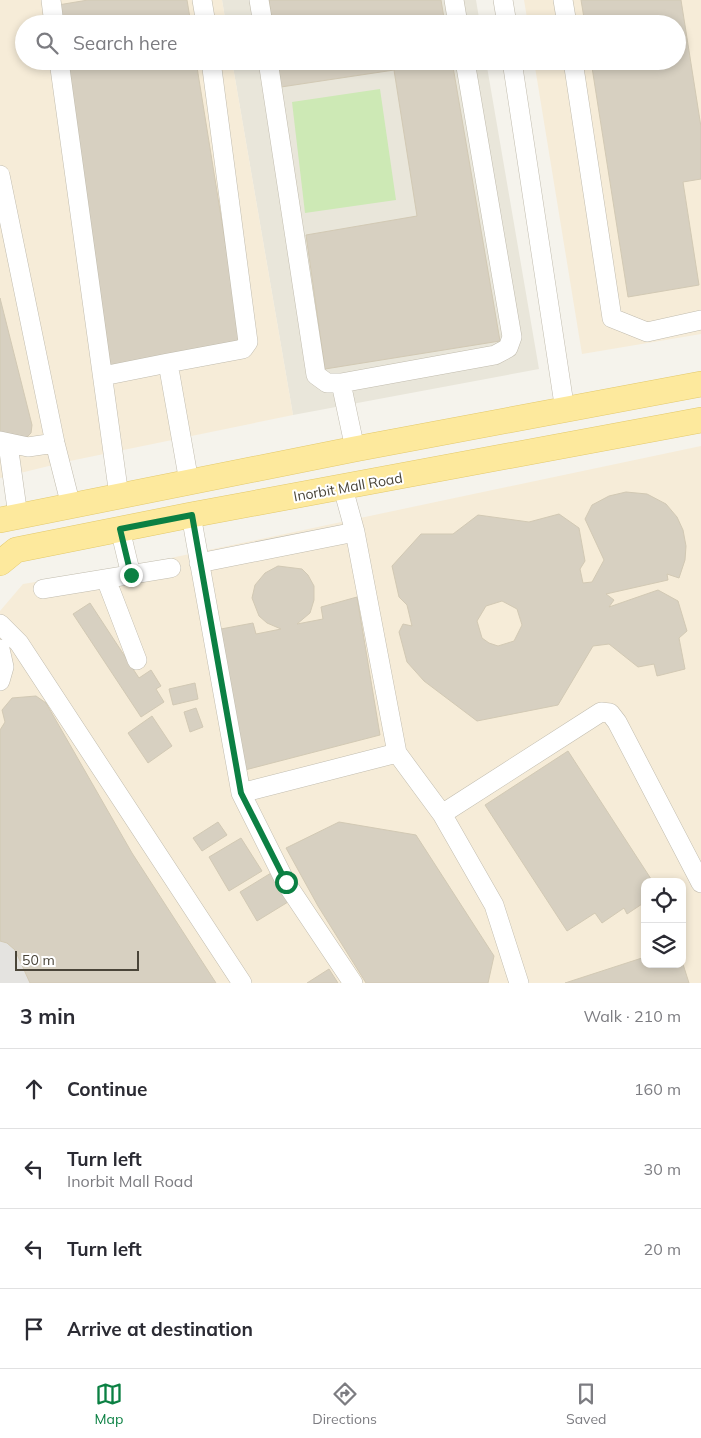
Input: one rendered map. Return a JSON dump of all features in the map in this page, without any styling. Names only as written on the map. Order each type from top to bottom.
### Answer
[{"type":"main road","points":[[9,518],[355,449],[701,384]]},
{"type":"main road","name":"Inorbit Mall Road","points":[[5,554],[192,515],[701,420]]},
{"type":"street","points":[[51,0],[53,15]]},
{"type":"street","points":[[202,0],[204,15]]},
{"type":"street","points":[[259,0],[261,15]]},
{"type":"street","points":[[454,0],[456,15]]},
{"type":"street","points":[[503,0],[506,15]]},
{"type":"street","points":[[563,0],[566,15]]},
{"type":"street","points":[[60,70],[120,496]]},
{"type":"street","points":[[103,376],[243,349],[248,342],[212,70]]},
{"type":"street","points":[[269,70],[316,375],[326,383],[341,383],[495,355],[508,348],[512,337],[467,70]]},
{"type":"street","points":[[513,70],[565,410]]},
{"type":"street","points":[[574,70],[612,318],[647,332],[701,320]]},
{"type":"street","points":[[0,175],[55,443],[70,506]]},
{"type":"street","points":[[168,363],[189,482]]},
{"type":"street","points":[[341,383],[355,449]]},
{"type":"street","points":[[9,518],[4,443],[28,447],[55,443]]},
{"type":"street","points":[[342,488],[355,532],[397,753],[442,814],[494,905],[519,983]]},
{"type":"street","points":[[192,515],[241,793],[286,882],[353,983]]},
{"type":"street","points":[[120,529],[131,575]]},
{"type":"street","points":[[199,563],[355,532]]},
{"type":"street","points":[[43,589],[171,568]]},
{"type":"street","points":[[106,579],[137,660]]},
{"type":"street","points":[[0,624],[19,643],[242,983]]},
{"type":"street","points":[[0,681],[4,667],[1,654]]},
{"type":"street","points":[[442,814],[601,712],[610,713],[617,722],[701,883]]},
{"type":"street","points":[[241,793],[397,753]]},
{"type":"shaded area","points":[[0,0],[222,0],[224,15],[15,15],[15,70],[234,70],[293,415],[65,462],[0,478]]},
{"type":"shaded area","points":[[222,0],[476,0],[478,15],[224,15]]},
{"type":"shaded area","points":[[524,0],[701,0],[701,334],[582,354],[535,70],[686,70],[686,15],[526,15]]},
{"type":"shaded area","points":[[234,70],[488,70],[539,369],[293,415]]},
{"type":"shaded area","points":[[701,446],[701,983],[0,983],[0,611],[23,584],[128,567]]},
{"type":"shaded area","points":[[0,941],[7,943],[15,950],[30,983],[0,983]]},
{"type":"green space","points":[[380,89],[396,200],[305,213],[292,102]]},
{"type":"building","points":[[88,0],[187,0],[190,15],[60,15],[58,5]]},
{"type":"building","points":[[269,0],[441,0],[444,15],[271,15]]},
{"type":"building","points":[[581,0],[681,0],[683,15],[584,15]]},
{"type":"building","points":[[686,32],[701,127],[701,179],[683,182],[699,285],[628,297],[592,70],[686,70]]},
{"type":"building","points":[[68,70],[197,70],[242,347],[111,370]]},
{"type":"building","points":[[278,70],[394,70],[281,87]]},
{"type":"building","points":[[394,70],[454,70],[500,341],[325,369],[306,235],[417,216]]},
{"type":"building","points":[[0,298],[32,425],[31,433],[26,438],[0,435]]},
{"type":"building","points":[[626,492],[647,494],[666,504],[677,517],[683,530],[686,546],[685,560],[679,578],[667,574],[668,580],[606,594],[614,600],[609,607],[658,590],[678,601],[687,631],[679,638],[685,669],[657,676],[654,664],[638,667],[609,644],[593,646],[558,705],[477,721],[424,681],[407,662],[399,632],[403,624],[412,626],[407,605],[399,597],[392,566],[421,534],[453,534],[478,515],[529,522],[559,514],[579,528],[585,561],[580,569],[583,583],[592,582],[604,560],[585,519],[592,505],[609,496]],"holes":[[[502,601],[517,609],[522,625],[514,641],[498,646],[482,638],[477,621],[486,606]]]},
{"type":"building","points":[[278,566],[302,569],[314,586],[314,600],[310,613],[297,624],[323,619],[321,607],[357,597],[380,735],[245,770],[221,629],[253,623],[256,634],[281,629],[267,623],[259,616],[252,598],[255,585],[265,573]]},
{"type":"building","points":[[90,603],[139,678],[151,670],[161,686],[156,689],[164,702],[141,717],[73,614]]},
{"type":"building","points":[[195,683],[198,699],[173,705],[169,689]]},
{"type":"building","points":[[36,696],[46,703],[132,853],[216,983],[30,983],[15,950],[7,943],[0,941],[0,730],[5,722],[2,710],[12,698]]},
{"type":"building","points":[[196,708],[203,727],[190,732],[184,712]]},
{"type":"building","points":[[152,716],[172,746],[148,763],[128,733]]},
{"type":"building","points":[[568,751],[650,878],[641,878],[641,905],[627,914],[624,908],[602,923],[595,913],[567,931],[485,805]]},
{"type":"building","points":[[218,822],[227,835],[202,851],[193,838]]},
{"type":"building","points":[[339,822],[416,835],[494,956],[488,983],[366,983],[318,906],[286,848]]},
{"type":"building","points":[[241,838],[262,871],[229,891],[209,857]]},
{"type":"building","points":[[271,873],[288,902],[257,921],[240,892]]},
{"type":"building","points":[[641,958],[641,968],[684,968],[689,983],[565,983]]},
{"type":"building","points":[[329,969],[338,983],[307,983]]},
{"type":"route","points":[[131,575],[120,529],[192,515],[241,793],[286,882]]}]
